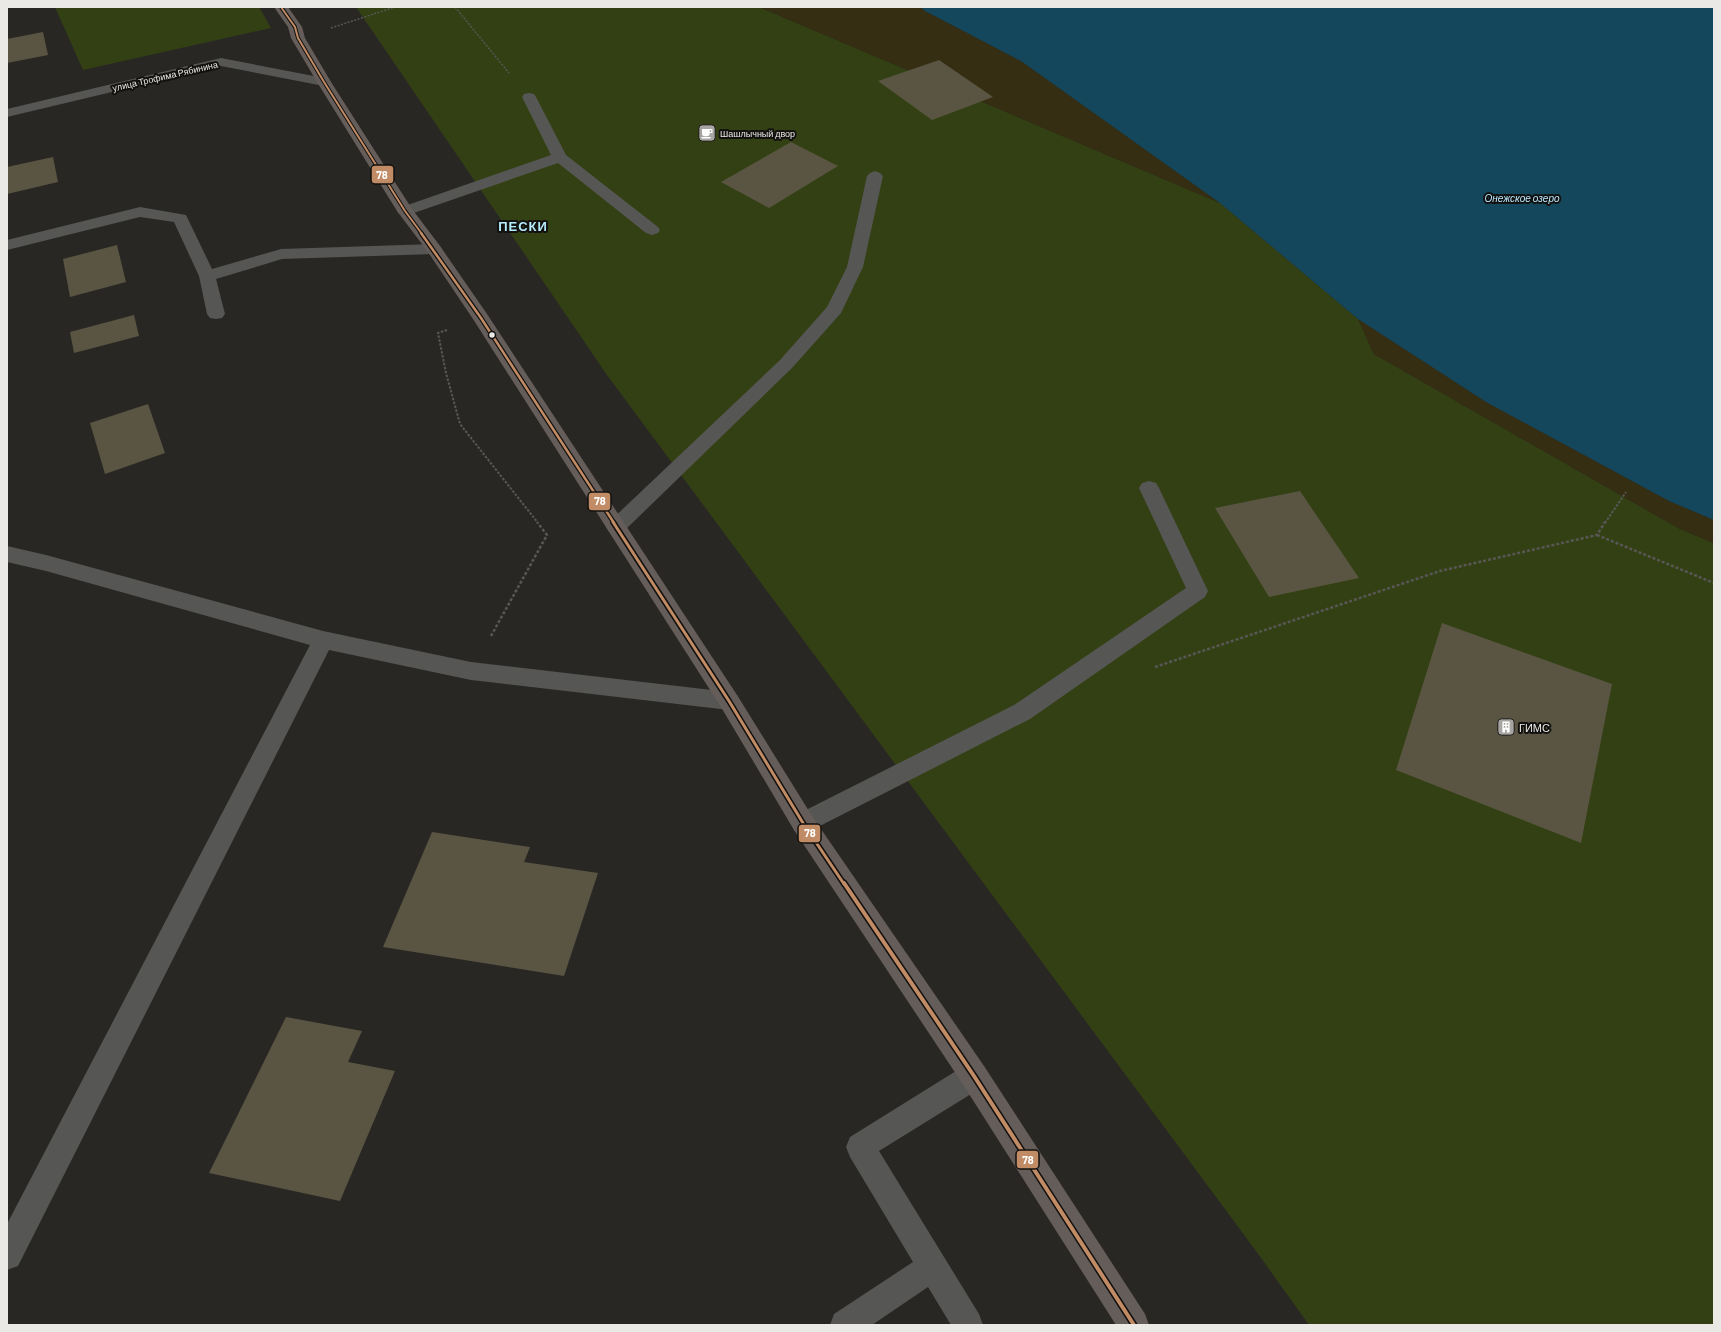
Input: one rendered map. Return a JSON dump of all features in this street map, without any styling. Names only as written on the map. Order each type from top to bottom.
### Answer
[{"type":"main road","points":[[281,7],[295,27],[298,38],[324,82],[405,212],[434,249],[481,318],[730,701],[803,823],[974,1076],[1134,1325]]},
{"type":"street","name":"улица Трофима Рябинина","points":[[7,113],[221,62],[324,82]]},
{"type":"street","points":[[529,97],[560,157],[652,230]]},
{"type":"street","points":[[405,212],[560,157]]},
{"type":"street","points":[[616,527],[786,364],[835,309],[855,267],[874,176]]},
{"type":"street","points":[[7,245],[140,212],[180,218],[207,276],[216,314]]},
{"type":"street","points":[[207,276],[281,254],[434,249]]},
{"type":"street","points":[[803,823],[1022,712],[1198,591],[1149,488]]},
{"type":"street","points":[[7,554],[46,563],[323,640],[471,671],[730,701]]},
{"type":"street","points":[[7,1255],[323,640]]},
{"type":"street","points":[[968,1325],[860,1147],[974,1076]]},
{"type":"street","points":[[845,1325],[932,1267]]},
{"type":"path","points":[[298,38],[395,7]]},
{"type":"path","points":[[455,7],[529,97]]},
{"type":"path","points":[[471,671],[547,535],[460,424],[446,373],[438,333],[481,318]]},
{"type":"path","points":[[1598,535],[1626,492]]},
{"type":"path","points":[[1151,669],[1440,571],[1598,535],[1714,583]]},
{"type":"green space","points":[[55,7],[259,7],[271,28],[83,70]]},
{"type":"green space","points":[[356,7],[759,7],[1220,203],[1358,319],[1374,354],[1680,529],[1714,543],[1714,1325],[1309,1325],[1259,1255],[607,375]]},
{"type":"sand","points":[[759,7],[921,7],[925,11],[1021,61],[1220,203]]},
{"type":"sand","points":[[1358,319],[1486,402],[1669,501],[1714,520],[1714,543],[1680,529],[1374,354]]},
{"type":"water","name":"Онежское озеро","points":[[921,7],[1714,7],[1714,520],[1669,501],[1486,402],[1358,319],[1220,203],[1021,61],[925,11]]},
{"type":"building","points":[[43,32],[48,55],[7,63],[7,39]]},
{"type":"building","points":[[939,60],[993,97],[932,120],[878,81]]},
{"type":"building","points":[[791,142],[838,166],[769,208],[721,182]]},
{"type":"building","points":[[53,157],[58,182],[7,194],[7,167]]},
{"type":"building","points":[[117,245],[126,282],[70,297],[63,259]]},
{"type":"building","points":[[134,315],[139,336],[74,353],[70,332]]},
{"type":"building","points":[[148,404],[165,453],[105,474],[90,423]]},
{"type":"building","points":[[1300,491],[1359,578],[1269,597],[1215,508]]},
{"type":"building","name":"ГИМС","points":[[1442,623],[1612,684],[1581,843],[1396,770]]},
{"type":"building","points":[[432,832],[530,847],[524,862],[598,873],[564,976],[383,947]]},
{"type":"building","points":[[286,1017],[362,1031],[348,1062],[395,1071],[340,1201],[209,1173]]},
{"type":"transit line","name":"78","points":[[281,7],[295,27],[298,38],[324,82],[405,211],[434,249],[481,318],[729,701],[803,823],[974,1076],[1134,1325]]},
{"type":"place","name":"Шашлычный двор","points":[[707,133]]},
{"type":"place","name":"ГИМС","points":[[1506,727]]},
{"type":"district","name":"ПЕСКИ","points":[[523,226]]}]
